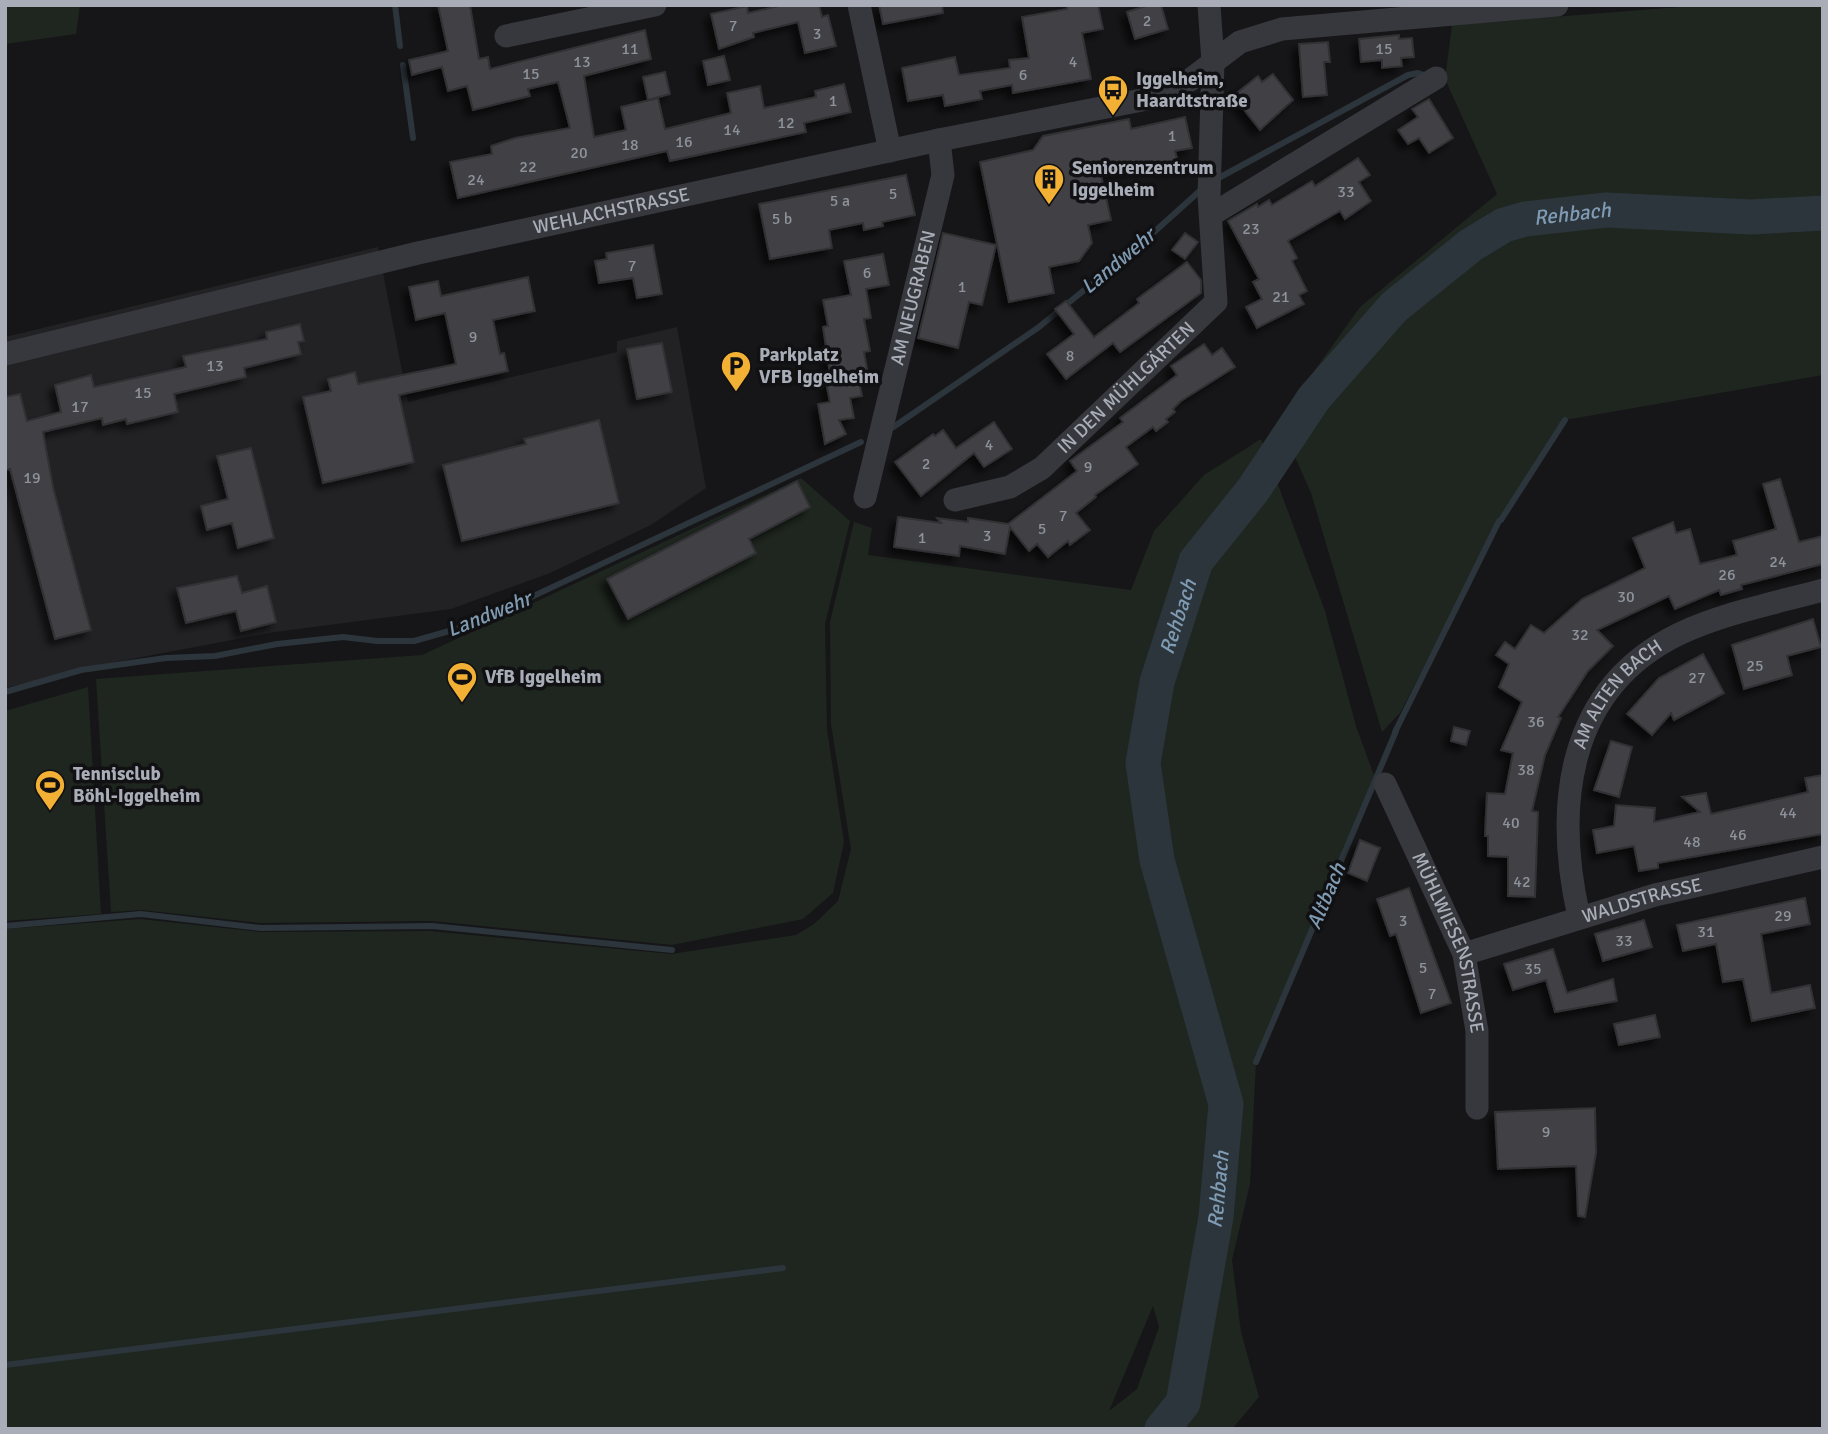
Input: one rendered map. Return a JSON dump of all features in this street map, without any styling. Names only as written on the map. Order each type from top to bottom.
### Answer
[{"type":"street","points":[[506,36],[655,5]]},
{"type":"street","points":[[859,5],[890,151]]},
{"type":"street","name":"IN DEN MÜHLGÄRTEN","points":[[955,500],[1010,487],[1042,468],[1216,302],[1210,196],[1213,62],[1209,5]]},
{"type":"street","name":"WEHLACHSTRASSE","points":[[5,354],[418,253],[939,140],[1152,98],[1174,90],[1240,42],[1283,29],[1441,10],[1557,5]]},
{"type":"street","points":[[1210,196],[1436,78]]},
{"type":"street","name":"AM NEUGRABEN","points":[[865,498],[943,175],[939,140]]},
{"type":"street","name":"AM ALTEN BACH","points":[[1578,917],[1567,831],[1571,782],[1583,735],[1594,710],[1609,689],[1653,649],[1678,635],[1706,623],[1823,590]]},
{"type":"street","name":"MÜHLWIESENSTRASSE","points":[[1385,784],[1464,954],[1477,1031],[1477,1108]]},
{"type":"street","name":"WALDSTRASSE","points":[[1464,954],[1655,895],[1823,857]]},
{"type":"shaded area","points":[[5,5],[80,5],[76,34],[5,44]]},
{"type":"shaded area","points":[[1705,5],[1823,5],[1823,375],[1565,420],[1499,521],[1400,713],[1382,732],[1311,493],[1279,420],[1360,307],[1497,194],[1445,79],[1452,25]]},
{"type":"shaded area","points":[[378,247],[408,402],[617,352],[617,341],[677,327],[706,488],[651,525],[550,573],[451,609],[275,632],[110,663],[5,688],[5,337]]},
{"type":"shaded area","points":[[1261,439],[1325,611],[1356,726],[1375,778],[1256,1062],[1250,1184],[1232,1260],[1241,1332],[1259,1397],[1232,1429],[5,1429],[5,929],[140,919],[261,932],[430,931],[671,954],[796,935],[814,924],[838,901],[851,849],[831,724],[830,622],[854,522],[872,528],[868,555],[1131,590],[1154,531],[1204,475]],"holes":[[[1153,1306],[1159,1327],[1137,1389],[1109,1411]]]},
{"type":"shaded area","name":"VfB Iggelheim","points":[[801,478],[850,521],[825,624],[827,730],[844,842],[833,893],[803,919],[672,945],[432,921],[261,923],[142,910],[111,912],[96,679],[422,655]]},
{"type":"shaded area","name":"Tennisclub Böhl-Iggelheim","points":[[88,687],[101,914],[5,921],[5,711]]},
{"type":"building","points":[[438,5],[470,5],[479,59],[488,57],[490,69],[645,30],[651,59],[584,76],[594,137],[626,130],[621,107],[658,98],[665,129],[731,113],[727,93],[760,86],[764,108],[816,97],[815,91],[844,84],[851,112],[804,123],[806,132],[670,161],[667,151],[458,198],[450,162],[492,154],[491,146],[515,138],[570,128],[558,82],[528,89],[530,96],[473,110],[467,86],[448,91],[442,67],[412,75],[409,60],[448,51]]},
{"type":"building","points":[[783,5],[819,5],[822,17],[828,15],[836,46],[805,53],[798,22],[753,33],[754,37],[719,49],[711,14],[747,6],[748,13]]},
{"type":"building","points":[[879,5],[942,5],[943,13],[883,24]]},
{"type":"building","points":[[1067,5],[1098,5],[1103,29],[1082,33],[1091,79],[1013,93],[1012,85],[980,91],[982,99],[945,106],[943,95],[908,101],[902,68],[955,57],[959,75],[1010,68],[1009,60],[1029,58],[1022,17],[1067,9]]},
{"type":"building","points":[[1149,5],[1161,5],[1168,29],[1135,39],[1127,12]]},
{"type":"building","points":[[1399,35],[1399,39],[1412,38],[1414,57],[1401,58],[1402,66],[1382,68],[1382,60],[1361,62],[1359,39]]},
{"type":"building","points":[[1328,42],[1330,62],[1324,62],[1327,95],[1303,97],[1299,44]]},
{"type":"building","points":[[724,56],[730,80],[708,85],[703,61]]},
{"type":"building","points":[[665,72],[670,94],[648,100],[643,77]]},
{"type":"building","points":[[1273,74],[1293,100],[1260,130],[1233,96],[1258,76],[1262,82]]},
{"type":"building","points":[[1429,99],[1453,138],[1429,153],[1419,138],[1408,144],[1398,130],[1418,117],[1412,109]]},
{"type":"building","name":"Seniorenzentrum Iggelheim","points":[[1185,117],[1192,148],[1175,151],[1179,166],[1161,170],[1159,163],[1101,175],[1111,220],[1088,225],[1092,243],[1079,261],[1049,267],[1054,293],[1009,302],[980,162],[1033,150],[1043,136],[1129,119],[1131,129]]},
{"type":"building","points":[[1358,158],[1370,175],[1359,182],[1371,201],[1345,219],[1340,211],[1288,241],[1297,258],[1292,261],[1307,291],[1299,295],[1304,304],[1257,328],[1246,307],[1262,299],[1253,282],[1259,279],[1228,221],[1257,204],[1258,207],[1269,200],[1272,205],[1312,181],[1315,186]]},
{"type":"building","points":[[906,175],[915,215],[882,222],[883,226],[864,230],[863,223],[829,230],[832,248],[770,259],[759,204]]},
{"type":"building","points":[[943,233],[996,245],[982,305],[969,302],[958,348],[918,338]]},
{"type":"building","points":[[1185,233],[1198,242],[1185,259],[1172,250]]},
{"type":"building","points":[[653,245],[662,294],[637,298],[633,278],[599,283],[595,261],[607,259],[606,253]]},
{"type":"building","points":[[883,254],[889,285],[866,289],[871,318],[864,319],[870,351],[864,352],[868,374],[858,376],[862,396],[850,398],[854,418],[839,420],[846,434],[825,444],[818,404],[830,402],[826,382],[831,381],[823,327],[828,326],[823,300],[851,295],[844,261]]},
{"type":"building","points":[[1187,262],[1201,280],[1201,293],[1120,352],[1113,343],[1066,379],[1047,354],[1074,334],[1055,309],[1066,301],[1094,337],[1139,303],[1137,299]]},
{"type":"building","points":[[528,277],[535,311],[493,320],[500,354],[504,353],[508,371],[399,395],[414,462],[323,483],[303,397],[331,391],[328,379],[355,372],[358,384],[456,364],[445,313],[416,320],[409,287],[438,281],[441,296]]},
{"type":"building","points":[[300,324],[304,341],[298,342],[301,354],[244,368],[246,377],[174,394],[178,412],[127,424],[126,419],[103,425],[102,418],[43,432],[53,487],[91,630],[55,639],[10,469],[5,470],[5,397],[20,394],[27,421],[61,412],[55,385],[91,375],[94,387],[186,367],[183,356],[267,339],[266,332]]},
{"type":"building","points":[[662,343],[672,392],[637,399],[627,349]]},
{"type":"building","points":[[1204,344],[1212,355],[1222,348],[1235,367],[1181,401],[1173,409],[1175,412],[1166,419],[1168,422],[1156,431],[1153,427],[1126,447],[1138,464],[1095,495],[1096,497],[1076,513],[1090,530],[1070,545],[1068,541],[1048,557],[1037,544],[1029,551],[1010,527],[1005,554],[960,546],[959,556],[894,547],[898,517],[941,523],[937,518],[968,522],[968,518],[1008,524],[1077,471],[1070,461],[1123,422],[1120,418],[1177,375],[1171,366]]},
{"type":"building","points":[[599,420],[619,503],[462,541],[443,465],[526,444],[524,439]]},
{"type":"building","points":[[994,422],[1012,449],[984,467],[974,453],[921,496],[895,462],[933,434],[935,436],[943,430],[956,448]]},
{"type":"building","points":[[251,448],[274,538],[238,548],[232,523],[207,530],[201,506],[228,499],[217,456]]},
{"type":"building","points":[[1780,479],[1799,542],[1823,536],[1823,564],[1741,585],[1742,589],[1721,595],[1719,590],[1675,609],[1669,596],[1597,630],[1613,646],[1588,671],[1558,717],[1561,718],[1545,755],[1532,811],[1538,812],[1535,897],[1508,896],[1508,857],[1488,856],[1488,836],[1485,836],[1487,793],[1505,794],[1513,753],[1501,750],[1522,702],[1499,687],[1509,664],[1496,655],[1505,642],[1515,649],[1531,625],[1544,633],[1582,599],[1645,568],[1633,538],[1673,522],[1676,533],[1690,529],[1700,564],[1737,555],[1733,541],[1776,529],[1763,484]]},
{"type":"building","points":[[797,481],[810,507],[749,539],[756,553],[628,619],[607,579]]},
{"type":"building","points":[[237,576],[242,593],[267,586],[276,622],[241,631],[236,611],[186,623],[177,588]]},
{"type":"building","points":[[1813,619],[1821,647],[1787,656],[1792,675],[1744,689],[1732,645]]},
{"type":"building","points":[[1703,654],[1724,693],[1674,720],[1671,713],[1652,735],[1627,714],[1659,678]]},
{"type":"building","points":[[1454,727],[1470,731],[1466,745],[1451,741]]},
{"type":"building","points":[[1611,741],[1632,747],[1619,797],[1594,790]]},
{"type":"building","points":[[1823,775],[1823,834],[1658,863],[1658,868],[1639,871],[1634,846],[1597,853],[1593,830],[1614,826],[1616,805],[1655,808],[1654,822],[1700,812],[1682,797],[1706,793],[1711,814],[1808,792],[1805,778]]},
{"type":"building","points":[[1360,840],[1380,848],[1367,881],[1348,873]]},
{"type":"building","points":[[1409,888],[1451,1003],[1421,1013],[1396,934],[1390,936],[1377,899]]},
{"type":"building","points":[[1805,898],[1810,924],[1761,934],[1771,993],[1810,985],[1815,1008],[1752,1021],[1743,979],[1723,982],[1716,944],[1683,951],[1677,925]]},
{"type":"building","points":[[1644,920],[1652,947],[1603,961],[1595,934]]},
{"type":"building","points":[[1553,949],[1567,993],[1613,979],[1617,1001],[1555,1012],[1546,980],[1513,990],[1504,964]]},
{"type":"building","points":[[1655,1015],[1660,1037],[1619,1045],[1614,1024]]},
{"type":"building","points":[[1595,1108],[1596,1153],[1585,1217],[1578,1216],[1576,1166],[1498,1169],[1495,1112]]},
{"type":"waterway","points":[[395,5],[400,46]]},
{"type":"waterway","points":[[403,65],[413,138]]},
{"type":"waterway","name":"Landwehr","points":[[1215,180],[1408,75],[1418,73],[1427,76]]},
{"type":"waterway","name":"Landwehr","points":[[892,428],[1039,327],[1143,242],[1203,188]]},
{"type":"waterway","name":"Rehbach","points":[[1162,1429],[1183,1403],[1216,1217],[1226,1104],[1157,860],[1143,763],[1157,682],[1196,561],[1253,490],[1314,398],[1394,307],[1471,245],[1504,225],[1525,219],[1606,210],[1751,217],[1823,213]]},
{"type":"waterway","name":"Altbach","points":[[1501,520],[1565,420]]},
{"type":"waterway","name":"Landwehr","points":[[5,692],[81,670],[166,658],[215,656],[277,644],[343,637],[414,641],[474,624],[861,442]]},
{"type":"waterway","name":"Altbach","points":[[1395,732],[1499,521]]},
{"type":"waterway","name":"Altbach","points":[[1256,1062],[1396,731]]},
{"type":"waterway","points":[[5,926],[141,914],[261,928],[432,926],[672,950]]},
{"type":"waterway","points":[[5,1365],[783,1268]]},
{"type":"place","name":"Iggelheim, Haardtstraße","points":[[1113,117]]},
{"type":"place","name":"Seniorenzentrum Iggelheim","points":[[1049,206]]},
{"type":"place","name":"Parkplatz VFB Iggelheim","points":[[736,393]]},
{"type":"place","name":"VfB Iggelheim","points":[[462,704]]},
{"type":"place","name":"Tennisclub Böhl-Iggelheim","points":[[50,812]]}]
